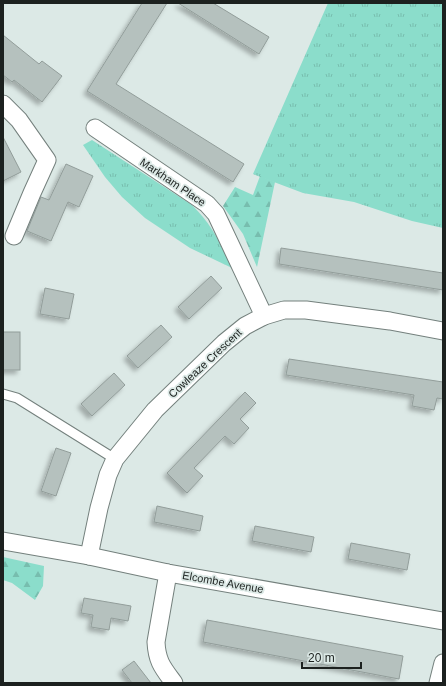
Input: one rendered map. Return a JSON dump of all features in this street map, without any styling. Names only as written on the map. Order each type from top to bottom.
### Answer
[{"type":"street","points":[[3,104],[19,120],[47,160],[14,236]]},
{"type":"street","name":"Markham Place","points":[[95,128],[207,204],[216,214],[264,316]]},
{"type":"street","name":"Cowleaze Crescent","points":[[89,556],[99,508],[108,475],[115,459],[155,410],[224,343],[245,326],[264,316],[284,310],[321,311],[390,320],[443,332]]},
{"type":"street","name":"Elcombe Avenue","points":[[3,541],[89,556],[168,573],[443,621]]},
{"type":"street","points":[[168,573],[156,642],[156,651],[158,660],[174,683]]},
{"type":"street","points":[[438,683],[443,662]]},
{"type":"lane","points":[[3,394],[17,398],[115,459]]},
{"type":"green space","points":[[328,3],[443,3],[443,228],[412,221],[354,202],[303,193],[253,174]]},
{"type":"green space","points":[[92,140],[192,205],[215,234],[232,268],[190,248],[145,218],[122,197],[105,177],[83,145]]},
{"type":"green space","points":[[260,176],[275,182],[257,267],[243,234],[223,206],[235,187],[253,195]]},
{"type":"green space","points":[[3,557],[44,566],[43,586],[35,600],[12,583],[3,580]]},
{"type":"building","points":[[142,3],[167,3],[116,84],[244,164],[233,182],[87,91]]},
{"type":"building","points":[[178,3],[213,3],[269,37],[259,54]]},
{"type":"building","points":[[3,35],[39,64],[42,61],[62,76],[42,102],[14,80],[12,82],[3,75]]},
{"type":"building","points":[[3,137],[21,172],[3,181]]},
{"type":"building","points":[[66,164],[93,176],[79,207],[68,202],[51,241],[27,231],[41,197],[49,200]]},
{"type":"building","points":[[281,248],[443,273],[443,290],[279,264]]},
{"type":"building","points":[[211,276],[222,288],[189,319],[178,307]]},
{"type":"building","points":[[45,288],[74,294],[69,319],[40,314]]},
{"type":"building","points":[[161,325],[172,337],[138,368],[127,356]]},
{"type":"building","points":[[3,332],[20,332],[20,370],[3,370]]},
{"type":"building","points":[[289,359],[443,382],[443,399],[437,398],[434,410],[412,406],[414,395],[286,375]]},
{"type":"building","points":[[114,373],[125,385],[92,416],[81,404]]},
{"type":"building","points":[[245,392],[256,403],[240,419],[249,428],[234,444],[225,436],[194,468],[203,476],[187,493],[167,473]]},
{"type":"building","points":[[56,448],[71,453],[56,496],[41,491]]},
{"type":"building","points":[[157,506],[203,516],[200,531],[154,522]]},
{"type":"building","points":[[255,526],[314,537],[311,552],[252,541]]},
{"type":"building","points":[[351,543],[410,554],[407,570],[348,559]]},
{"type":"building","points":[[84,598],[131,606],[128,621],[111,618],[109,630],[91,627],[93,615],[81,613]]},
{"type":"building","points":[[207,620],[403,656],[399,679],[203,642]]},
{"type":"building","points":[[134,661],[151,683],[132,683],[122,670]]}]
